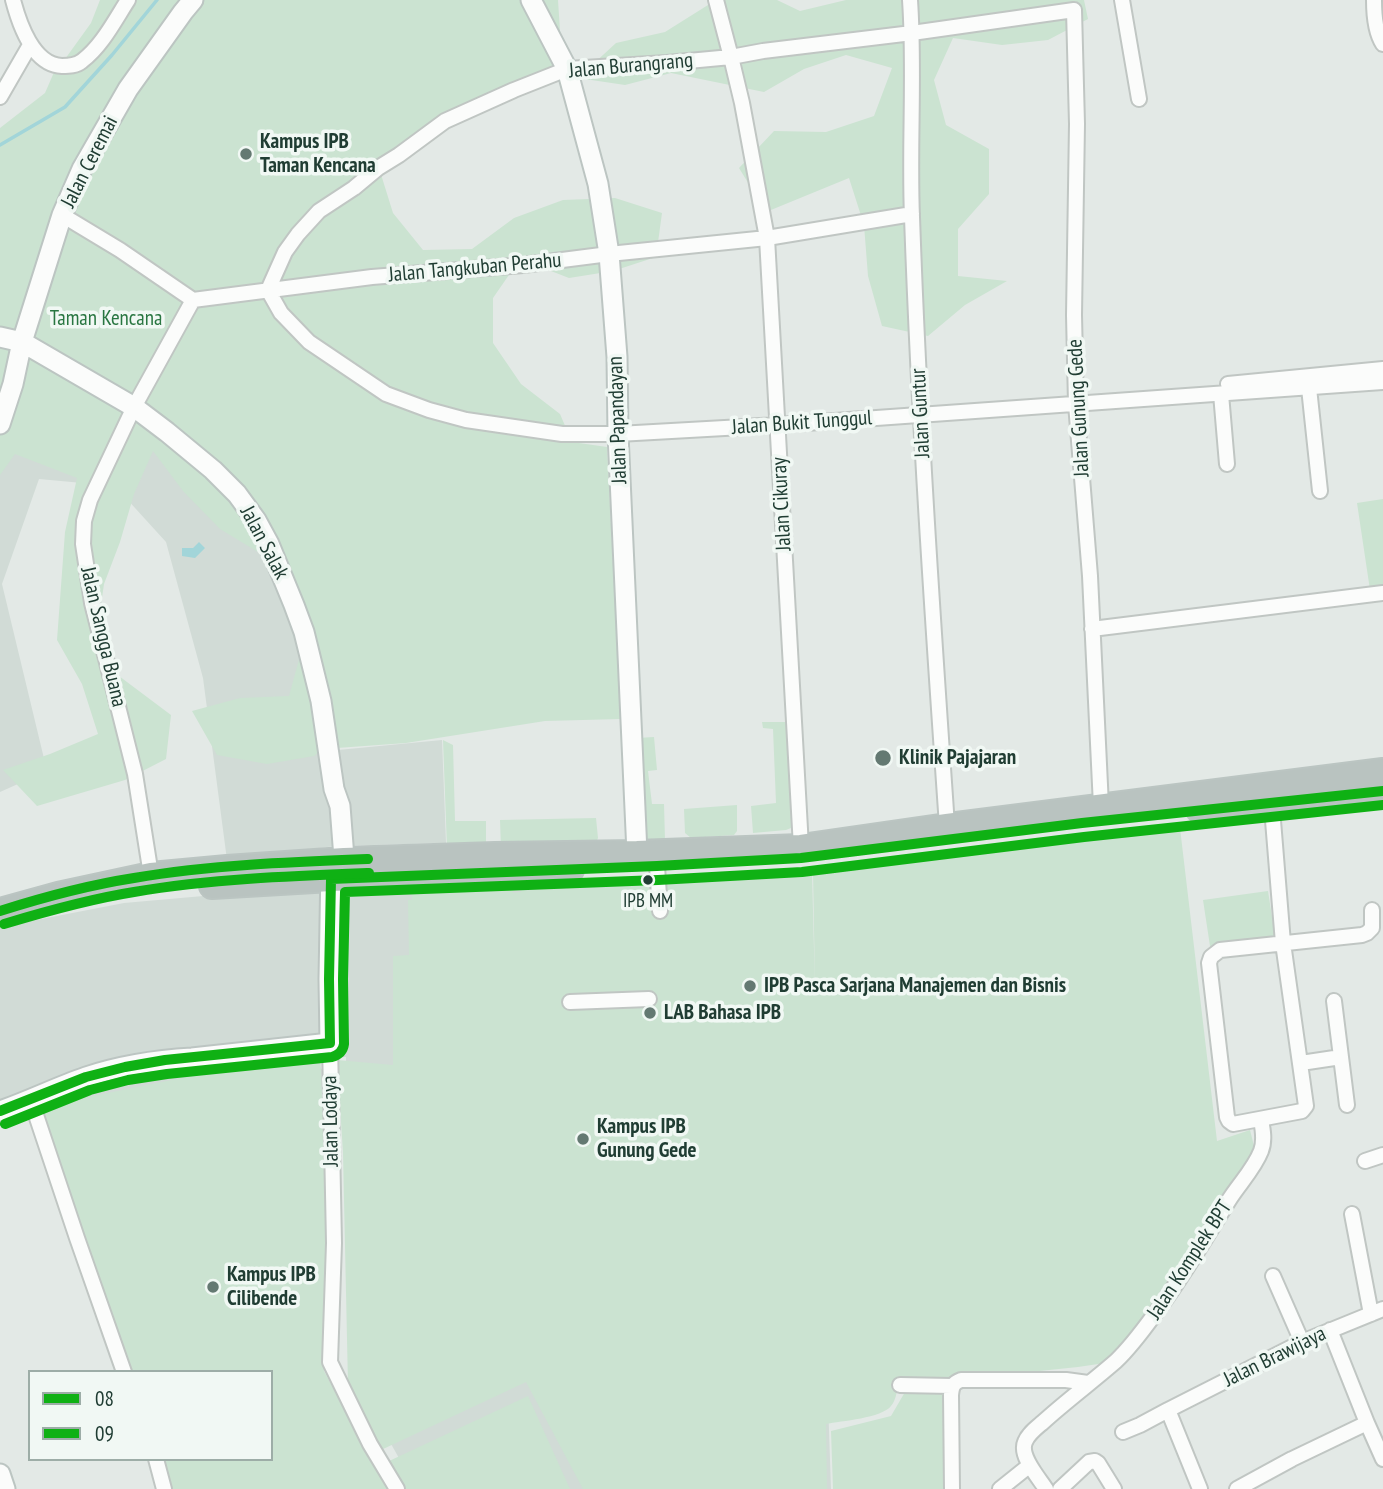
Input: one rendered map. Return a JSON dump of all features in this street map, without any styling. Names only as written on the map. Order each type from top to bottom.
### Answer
[{"type":"highway","points":[[1,910],[104,900],[338,870],[495,855],[647,859],[801,852],[1047,828],[1271,793],[1383,771]]},
{"type":"highway","points":[[801,852],[947,826],[1101,806],[1271,793],[1383,791]]},
{"type":"highway","points":[[1,910],[103,884],[151,875],[227,868],[338,870]]},
{"type":"street","points":[[13,0],[30,45],[55,65],[77,65],[95,48],[128,0]]},
{"type":"street","name":"Jalan Ceremai","points":[[0,425],[22,342],[62,215],[82,169],[128,89],[194,0]]},
{"type":"street","name":"Jalan Papandayan","points":[[531,0],[567,69],[598,184],[609,254],[617,357],[618,434],[647,859]]},
{"type":"street","name":"Jalan Cikuray","points":[[716,0],[731,57],[767,238],[801,852]]},
{"type":"street","name":"Jalan Guntur","points":[[910,0],[912,214],[921,414],[947,826]]},
{"type":"street","points":[[1122,0],[1139,99]]},
{"type":"street","points":[[1374,0],[1376,24],[1383,44]]},
{"type":"street","name":"Jalan Burangrang","points":[[268,290],[285,252],[319,211],[445,121],[567,69],[731,57],[912,33],[1077,5]]},
{"type":"street","name":"Jalan Gunung Gede","points":[[1077,5],[1074,315],[1076,404],[1090,576],[1101,806]]},
{"type":"street","points":[[0,97],[30,45]]},
{"type":"street","name":"Jalan Tangkuban Perahu","points":[[193,299],[372,277],[523,265],[767,238],[912,214]]},
{"type":"street","points":[[62,215],[193,299]]},
{"type":"street","name":"Jalan Bukit Tunggul","points":[[268,290],[281,313],[309,342],[386,394],[466,420],[562,433],[618,434],[778,425],[1383,382]]},
{"type":"street","name":"Jalan Sangga Buana","points":[[151,875],[135,774],[94,617],[83,544],[84,522],[90,500],[134,407],[193,299]]},
{"type":"street","name":"Jalan Salak","points":[[0,337],[22,342],[134,407],[213,470],[237,494],[256,520],[269,544],[304,632],[321,701],[334,789],[328,807],[338,870]]},
{"type":"street","points":[[1196,395],[1215,385],[1383,369]]},
{"type":"street","points":[[1309,388],[1320,491]]},
{"type":"street","points":[[1221,394],[1227,464]]},
{"type":"street","points":[[1092,629],[1383,593]]},
{"type":"street","points":[[1271,793],[1283,943],[1306,1106],[1302,1111],[1237,1124],[1229,1121],[1209,963],[1211,957],[1220,950],[1283,943],[1367,933],[1372,928],[1372,910]]},
{"type":"street","points":[[647,859],[660,911]]},
{"type":"street","name":"Jalan Lodaya","points":[[338,870],[329,979],[334,1243],[330,1362],[370,1444],[397,1489]]},
{"type":"street","points":[[570,1002],[649,999]]},
{"type":"street","points":[[1334,1001],[1347,1105]]},
{"type":"street","points":[[0,1111],[85,1077],[115,1069],[174,1059],[330,1043]]},
{"type":"street","points":[[1301,1063],[1341,1057]]},
{"type":"street","points":[[31,1100],[123,1370]]},
{"type":"street","name":"Jalan Komplek BPT","points":[[1030,1465],[1023,1447],[1029,1435],[1129,1347],[1177,1284],[1262,1149],[1264,1138],[1261,1119]]},
{"type":"street","points":[[1365,1161],[1383,1155]]},
{"type":"street","points":[[1352,1214],[1377,1311]]},
{"type":"street","points":[[1273,1276],[1303,1342]]},
{"type":"street","name":"Jalan Brawijaya","points":[[1123,1432],[1303,1342],[1377,1311]]},
{"type":"street","points":[[1330,1330],[1383,1459]]},
{"type":"street","points":[[952,1489],[952,1386],[955,1382],[1066,1380],[1088,1383]]},
{"type":"street","points":[[900,1385],[952,1386]]},
{"type":"street","points":[[1168,1410],[1200,1489]]},
{"type":"street","points":[[1237,1489],[1367,1423]]},
{"type":"street","points":[[157,1461],[164,1489]]},
{"type":"street","points":[[1060,1489],[1089,1462],[1095,1461],[1114,1489]]},
{"type":"street","points":[[1000,1489],[1030,1465],[1046,1489]]},
{"type":"street","points":[[0,1474],[5,1489]]},
{"type":"shaded area","points":[[131,409],[272,558],[317,673],[319,763],[339,762],[338,750],[442,740],[446,843],[335,846],[227,860],[203,678],[166,542],[115,486],[39,479],[2,584],[47,771],[0,792],[0,417]]},
{"type":"shaded area","name":"Kampus IPB Gunung Gede","points":[[810,875],[831,1489],[431,1489],[404,1467],[350,1371],[346,1057],[319,1057],[314,1060],[327,1075],[322,1335],[325,1386],[273,1456],[273,1370],[269,1370],[47,1113],[0,1126],[0,927],[124,903],[407,878],[408,893]]},
{"type":"green space","name":"Taman Kencana","points":[[100,0],[558,0],[567,69],[500,96],[379,168],[393,213],[423,250],[472,249],[514,218],[563,200],[615,198],[662,213],[656,257],[613,271],[569,278],[520,259],[493,298],[493,343],[521,384],[560,414],[572,442],[607,447],[621,719],[545,721],[406,743],[337,748],[336,739],[314,756],[267,764],[217,755],[192,711],[240,698],[289,696],[303,645],[263,555],[220,529],[183,491],[153,451],[134,494],[104,584],[97,632],[115,673],[171,715],[166,759],[125,780],[37,806],[3,770],[98,734],[82,684],[57,640],[65,532],[77,478],[15,454],[0,475],[0,128],[45,93],[55,70],[91,23]]},
{"type":"green space","points":[[725,0],[777,0],[800,11],[846,0],[1084,0],[1088,19],[1048,40],[1002,45],[953,38],[934,80],[946,125],[989,149],[989,194],[958,229],[958,276],[1007,281],[965,305],[928,336],[882,326],[868,276],[864,225],[849,178],[766,212],[739,168],[774,131],[826,132],[874,116],[892,68],[846,55],[804,69],[764,92],[671,73],[625,85],[578,78],[616,43],[665,32],[708,5]]},
{"type":"green space","points":[[1383,499],[1383,588],[1370,590],[1357,503]]},
{"type":"green space","points":[[762,722],[785,722],[789,729],[794,824],[786,830],[753,833],[751,806],[776,803],[773,729],[763,728]]},
{"type":"green space","points":[[654,737],[657,770],[648,771],[652,804],[664,804],[665,840],[642,841],[637,738]]},
{"type":"green space","points":[[443,740],[453,745],[455,821],[486,821],[486,847],[447,848]]},
{"type":"green space","points":[[737,805],[737,831],[734,835],[691,838],[685,833],[684,809]]},
{"type":"green space","points":[[596,818],[598,838],[595,845],[501,848],[500,820]]},
{"type":"green space","points":[[1180,828],[1217,1141],[1250,1130],[1254,1157],[1188,1259],[1127,1344],[1105,1363],[1001,1375],[899,1379],[897,1393],[886,1410],[870,1416],[826,1424],[827,1489],[583,1489],[526,1382],[381,1450],[348,1385],[343,1153],[337,1060],[393,1065],[393,956],[409,955],[408,900],[412,900],[412,885],[512,882],[513,893],[521,892],[521,885],[655,880],[656,883],[812,872],[815,988],[813,872],[998,847]]},
{"type":"green space","points":[[1268,891],[1275,936],[1210,946],[1203,900]]},
{"type":"green space","name":"Kampus IPB Cilibende","points":[[320,1050],[329,1267],[324,1371],[388,1489],[166,1489],[159,1461],[273,1461],[273,1370],[129,1370],[34,1108]]},
{"type":"green space","points":[[949,1387],[951,1489],[833,1489],[831,1431],[891,1416],[905,1392]]},
{"type":"green space","points":[[528,1396],[570,1489],[405,1489],[387,1462]]},
{"type":"water","points":[[199,542],[205,548],[195,558],[182,556],[182,548],[193,548]]},
{"type":"waterway","points":[[0,145],[65,107],[157,0]]},
{"type":"transit line","name":"08","points":[[0,1111],[86,1077],[125,1067],[165,1060],[330,1043],[331,879],[801,858],[1082,823],[1383,791]]},
{"type":"transit line","name":"09","points":[[5,1124],[90,1090],[128,1080],[332,1057],[339,1054],[344,1044],[345,892],[802,872],[1084,837],[1383,805]]},
{"type":"transit line","name":"08","points":[[0,911],[83,888],[163,874],[251,865],[368,859]]},
{"type":"transit line","name":"09","points":[[4,924],[85,902],[163,888],[251,879],[369,873]]},
{"type":"place","name":"Kampus IPB Taman Kencana","points":[[246,154]]},
{"type":"place","name":"Klinik Pajajaran","points":[[883,758]]},
{"type":"place","name":"IPB MM","points":[[648,880]]},
{"type":"place","name":"IPB Pasca Sarjana Manajemen dan Bisnis","points":[[750,986]]},
{"type":"place","name":"LAB Bahasa IPB","points":[[650,1013]]},
{"type":"place","name":"Kampus IPB Gunung Gede","points":[[583,1139]]},
{"type":"place","name":"Kampus IPB Cilibende","points":[[213,1287]]}]
